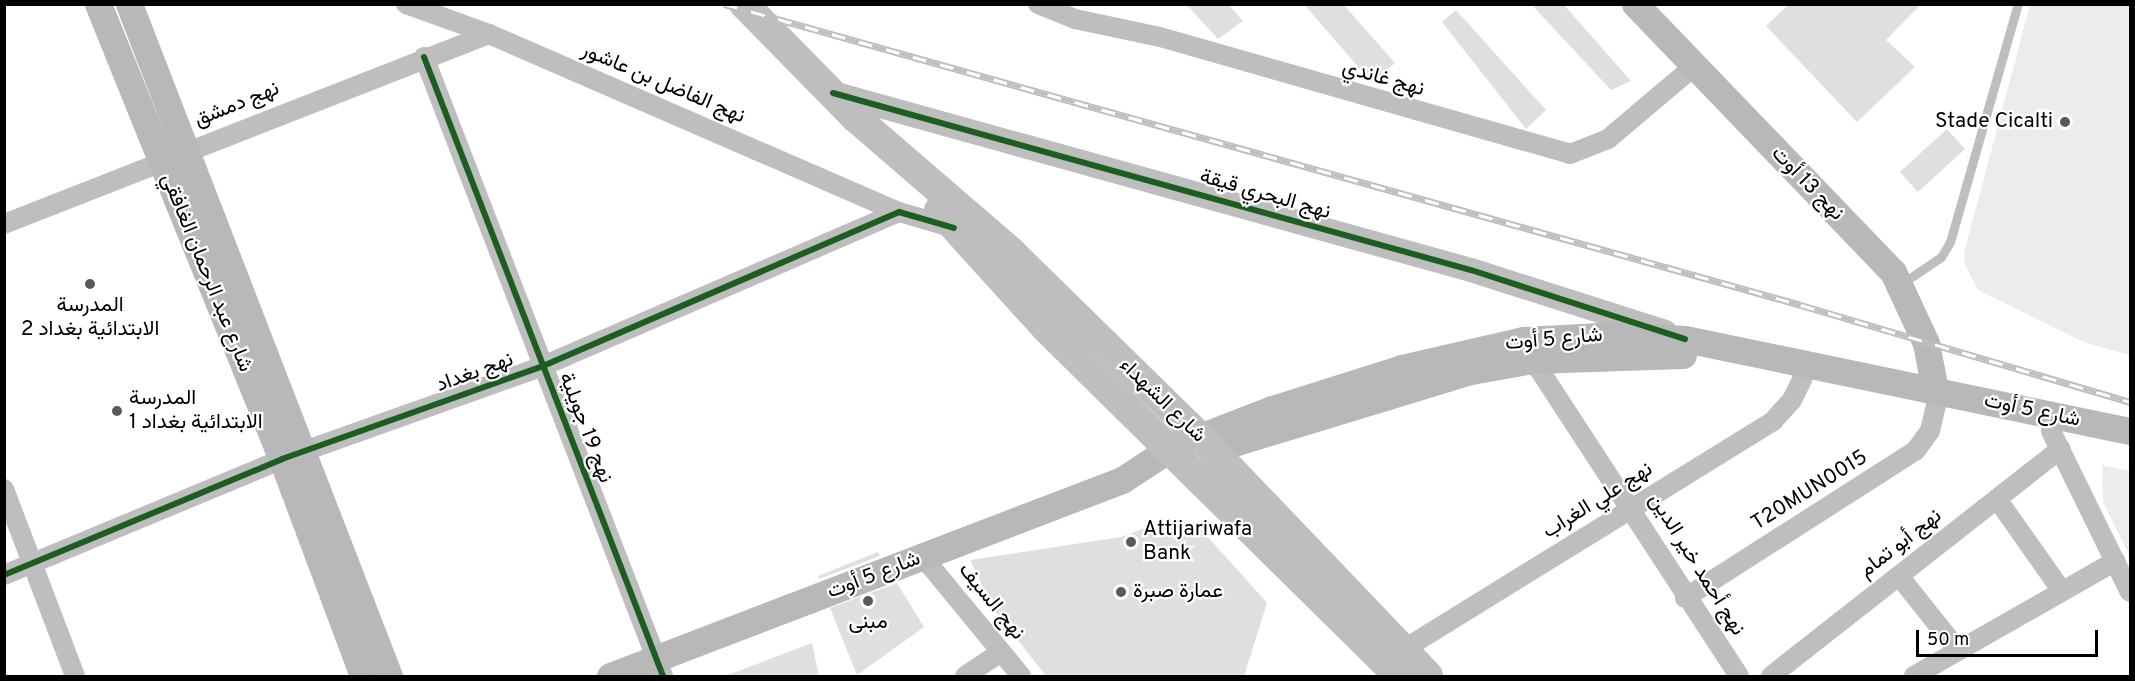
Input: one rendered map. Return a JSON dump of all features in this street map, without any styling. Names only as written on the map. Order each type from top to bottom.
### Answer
[{"type":"main road","name":"شارع عبد الرحمان الغافقي","points":[[98,4],[161,162],[294,456],[389,676]]},
{"type":"main road","name":"شارع عبد الرحمان الغافقي","points":[[129,4],[186,152],[294,456],[363,676]]},
{"type":"main road","name":"شارع الشهداء","points":[[744,4],[881,141],[1011,252],[1206,443],[1395,663]]},
{"type":"main road","name":"نهج 13 أوت","points":[[1635,4],[1692,68],[1901,284],[1926,343],[1935,397]]},
{"type":"main road","name":"شارع الشهداء","points":[[881,141],[954,228],[1046,328],[1395,663],[1428,676]]},
{"type":"main road","name":"شارع 5 أوت","points":[[610,676],[660,668],[923,557],[1137,473],[1339,387],[1462,352],[1523,340],[1619,335],[1685,339],[1935,397],[2056,440],[2130,449]]},
{"type":"main road","name":"شارع 5 أوت","points":[[1206,443],[1409,388],[1533,360],[1679,354],[1803,377],[2130,431]]},
{"type":"street","name":"نهج الفاضل بن عاشور","points":[[406,4],[489,34],[899,212]]},
{"type":"street","name":"نهج غاندي","points":[[1038,4],[1075,19],[1160,37],[1570,154],[1608,139],[1692,68]]},
{"type":"street","name":"نهج دمشق","points":[[4,225],[424,57],[489,34]]},
{"type":"street","name":"نهج 19 جويلية","points":[[424,57],[660,668]]},
{"type":"street","name":"نهج البحري قيقة","points":[[833,93],[1471,270],[1685,339]]},
{"type":"street","points":[[899,212],[954,228]]},
{"type":"street","name":"نهج بغداد","points":[[4,575],[294,456],[543,366],[899,212]]},
{"type":"street","name":"نهج أحمد خير الدين","points":[[1533,360],[1632,508],[1685,598],[1739,676]]},
{"type":"street","name":"نهج علي الغراب","points":[[1395,663],[1632,508],[1773,421],[1792,400],[1803,377]]},
{"type":"street","name":"T20MUN0015","points":[[1685,598],[1916,450],[1930,431],[1935,397]]},
{"type":"street","points":[[2056,440],[2130,592]]},
{"type":"street","name":"نهج أبو تمام","points":[[1771,676],[1997,499],[2056,440]]},
{"type":"street","points":[[4,489],[75,676]]},
{"type":"street","points":[[1997,499],[2062,591]]},
{"type":"street","name":"نهج السيف","points":[[923,557],[1021,676]]},
{"type":"street","points":[[1914,676],[1957,649],[2116,561]]},
{"type":"street","points":[[1899,576],[1957,649]]},
{"type":"street","points":[[965,676],[1001,652]]},
{"type":"lane","points":[[1901,284],[1941,257],[1950,242],[2018,4]]},
{"type":"shaded area","name":"Stade Cicalti","points":[[2030,5],[2130,5],[2130,355],[2086,343],[1978,290],[1965,265],[1964,253]]},
{"type":"shaded area","points":[[2102,465],[2130,471],[2130,557],[2103,502]]},
{"type":"building","points":[[1186,4],[1228,4],[1243,21],[1218,39]]},
{"type":"building","points":[[1304,4],[1343,4],[1395,63],[1371,82]]},
{"type":"building","points":[[1531,4],[1563,4],[1631,81],[1611,90]]},
{"type":"building","points":[[1789,4],[1921,4],[1886,40],[1915,67],[1857,122],[1766,26]]},
{"type":"building","points":[[1456,10],[1546,110],[1526,129],[1442,22]]},
{"type":"building","points":[[1947,129],[1965,149],[1918,192],[1900,172]]},
{"type":"building","name":"عمارة صبرة","points":[[1158,523],[1199,527],[1267,603],[1244,676],[1046,676],[994,610],[970,560],[1121,537]]},
{"type":"building","points":[[878,552],[880,556],[819,579],[818,576]]},
{"type":"building","name":"مبنى","points":[[897,583],[924,627],[857,675],[830,608]]},
{"type":"building","name":"مبنى","points":[[812,643],[819,676],[728,675]]},
{"type":"railway","points":[[724,4],[1801,305],[2130,402]]},
{"type":"cycle path","points":[[424,57],[663,676]]},
{"type":"cycle path","points":[[833,93],[1471,270],[1685,339]]},
{"type":"cycle path","points":[[4,575],[282,459],[543,366],[899,212],[954,228]]},
{"type":"place","name":"Stade Cicalti","points":[[2065,122]]},
{"type":"place","name":"المدرسة الابتدائية بغداد 2","points":[[90,284]]},
{"type":"place","name":"المدرسة الابتدائية بغداد 1","points":[[117,411]]},
{"type":"place","name":"Attijariwafa Bank","points":[[1131,542]]},
{"type":"place","name":"عمارة صبرة","points":[[1121,592]]},
{"type":"place","name":"مبنى","points":[[868,601]]}]
